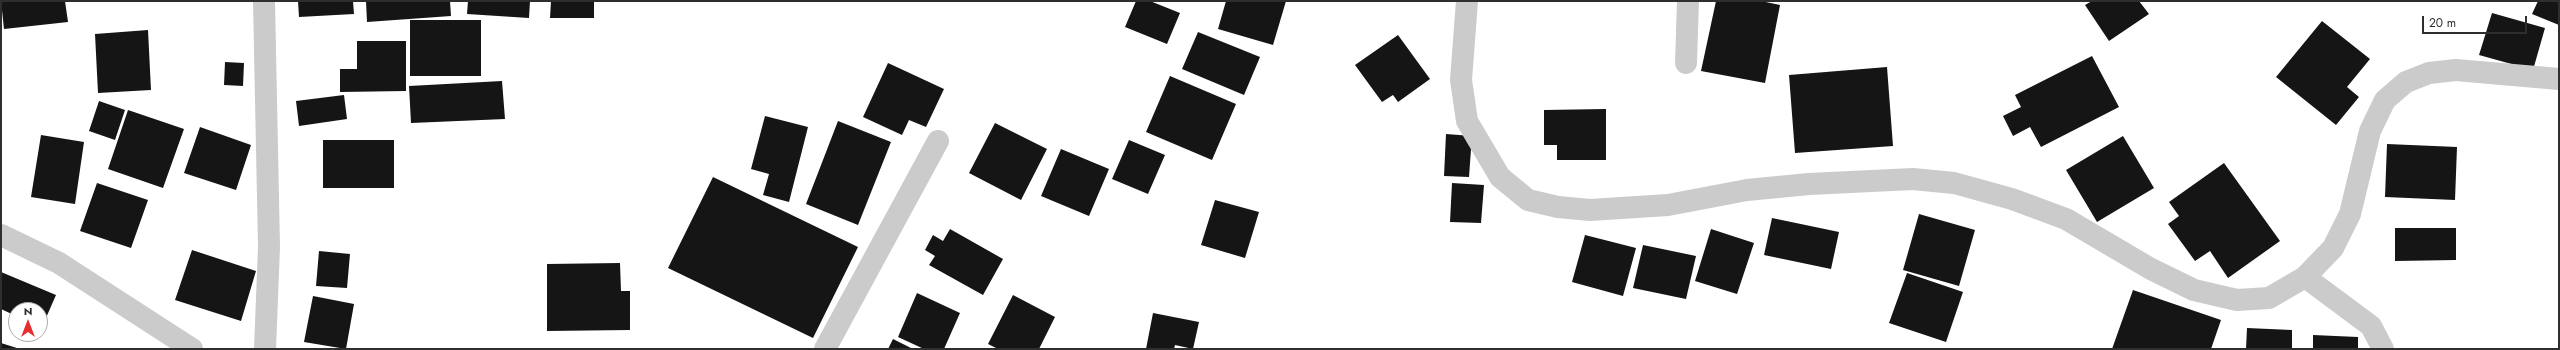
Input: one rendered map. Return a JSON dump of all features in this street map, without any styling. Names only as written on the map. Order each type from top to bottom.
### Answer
[{"type":"street","points":[[264,1],[269,247],[265,349]]},
{"type":"street","points":[[1467,1],[1461,80],[1467,121],[1500,177],[1528,200],[1558,207],[1590,210],[1668,205],[1747,190],[1809,184],[1920,180],[1954,183],[2012,199],[2066,219],[2151,269],[2201,292],[2236,300],[2269,298],[2305,277],[2333,248],[2350,214],[2370,131],[2385,100],[2406,82],[2429,73],[2456,70],[2559,80]]},
{"type":"street","points":[[1686,63],[1688,1]]},
{"type":"street","points":[[825,349],[938,141]]},
{"type":"street","points":[[1,235],[59,262],[192,349]]},
{"type":"street","points":[[2305,277],[2372,326],[2383,349]]},
{"type":"building","points":[[1,1],[65,1],[68,22],[4,29]]},
{"type":"building","points":[[298,1],[353,1],[354,14],[299,17]]},
{"type":"building","points":[[366,1],[450,1],[451,16],[367,22]]},
{"type":"building","points":[[468,1],[530,1],[529,18],[467,14]]},
{"type":"building","points":[[551,1],[594,1],[594,18],[550,18]]},
{"type":"building","points":[[1136,1],[1150,1],[1180,13],[1167,44],[1125,27]]},
{"type":"building","points":[[1226,1],[1286,1],[1273,45],[1218,29]]},
{"type":"building","points":[[1716,1],[1761,1],[1780,5],[1765,83],[1701,71]]},
{"type":"building","points":[[2092,1],[2139,1],[2149,14],[2109,41],[2085,5]]},
{"type":"building","points":[[2538,1],[2559,1],[2559,25],[2532,14]]},
{"type":"building","points":[[2492,13],[2545,28],[2533,70],[2479,55]]},
{"type":"building","points":[[410,20],[481,20],[481,76],[410,76]]},
{"type":"building","points":[[2322,21],[2370,59],[2347,87],[2359,97],[2336,125],[2276,77]]},
{"type":"building","points":[[148,30],[151,90],[98,93],[95,34]]},
{"type":"building","points":[[1198,32],[1260,57],[1244,95],[1182,69]]},
{"type":"building","points":[[1398,35],[1430,79],[1398,102],[1393,95],[1382,102],[1355,65]]},
{"type":"building","points":[[357,41],[406,41],[406,91],[340,92],[340,69],[357,69]]},
{"type":"building","points":[[2092,56],[2119,107],[2041,147],[2030,127],[2013,136],[2003,116],[2021,107],[2015,95]]},
{"type":"building","points":[[225,62],[244,63],[243,86],[224,85]]},
{"type":"building","points":[[888,63],[944,89],[926,127],[909,120],[902,135],[863,117]]},
{"type":"building","points":[[1887,67],[1893,146],[1795,153],[1789,75]]},
{"type":"building","points":[[1170,76],[1236,104],[1212,160],[1146,132]]},
{"type":"building","points":[[502,81],[505,119],[411,123],[409,86]]},
{"type":"building","points":[[344,95],[347,119],[299,126],[296,101]]},
{"type":"building","points":[[99,101],[125,110],[115,140],[89,131]]},
{"type":"building","points":[[1606,109],[1606,160],[1557,160],[1557,145],[1544,145],[1544,110]]},
{"type":"building","points":[[128,110],[184,129],[163,188],[108,169]]},
{"type":"building","points":[[765,116],[808,127],[789,202],[763,195],[769,174],[751,169]]},
{"type":"building","points":[[838,121],[891,142],[858,225],[806,204]]},
{"type":"building","points":[[995,123],[1047,149],[1021,200],[969,173]]},
{"type":"building","points":[[200,127],[251,145],[236,190],[184,173]]},
{"type":"building","points":[[1446,134],[1472,136],[1469,177],[1444,176]]},
{"type":"building","points":[[41,135],[84,142],[75,204],[31,197]]},
{"type":"building","points":[[2123,136],[2154,188],[2097,222],[2066,170]]},
{"type":"building","points":[[323,140],[394,140],[394,188],[323,188]]},
{"type":"building","points":[[1129,140],[1165,155],[1148,194],[1112,179]]},
{"type":"building","points":[[2387,144],[2457,147],[2455,200],[2385,197]]},
{"type":"building","points":[[1061,149],[1109,169],[1089,216],[1041,196]]},
{"type":"building","points":[[2224,163],[2280,241],[2228,278],[2210,251],[2195,261],[2168,224],[2179,216],[2169,202]]},
{"type":"building","points":[[713,177],[858,247],[813,338],[668,268]]},
{"type":"building","points":[[97,183],[148,200],[131,248],[80,231]]},
{"type":"building","points":[[1452,183],[1484,185],[1481,223],[1450,222]]},
{"type":"building","points":[[1215,200],[1259,212],[1245,258],[1201,245]]},
{"type":"building","points":[[1919,214],[1975,230],[1959,286],[1903,270]]},
{"type":"building","points":[[1772,218],[1839,232],[1831,269],[1764,255]]},
{"type":"building","points":[[2395,228],[2456,228],[2456,260],[2395,261]]},
{"type":"building","points":[[950,229],[1003,259],[983,295],[929,265],[935,256],[925,250],[933,235],[943,241]]},
{"type":"building","points":[[1711,229],[1754,243],[1737,294],[1695,281]]},
{"type":"building","points":[[1585,235],[1636,248],[1623,296],[1572,282]]},
{"type":"building","points":[[1643,245],[1696,256],[1686,299],[1633,288]]},
{"type":"building","points":[[192,250],[256,271],[241,321],[175,300]]},
{"type":"building","points":[[319,251],[350,254],[347,288],[316,286]]},
{"type":"building","points":[[620,263],[621,291],[630,291],[630,330],[547,331],[547,264]]},
{"type":"building","points":[[1,272],[56,295],[48,313],[48,302],[8,302],[8,312],[1,309]]},
{"type":"building","points":[[1907,273],[1963,292],[1946,342],[1889,323]]},
{"type":"building","points":[[2133,290],[2221,320],[2211,349],[2112,349]]},
{"type":"building","points":[[917,293],[960,313],[944,349],[924,349],[898,337]]},
{"type":"building","points":[[1013,295],[1055,317],[1039,349],[998,349],[988,344]]},
{"type":"building","points":[[313,296],[354,304],[346,349],[304,342]]},
{"type":"building","points":[[1153,313],[1199,322],[1193,349],[1175,345],[1174,349],[1146,349]]},
{"type":"building","points":[[2247,328],[2292,330],[2292,349],[2246,349]]},
{"type":"building","points":[[2313,335],[2358,337],[2358,349],[2313,349]]},
{"type":"building","points":[[893,339],[913,349],[888,349]]},
{"type":"building","points":[[1,343],[20,349],[1,349]]}]
